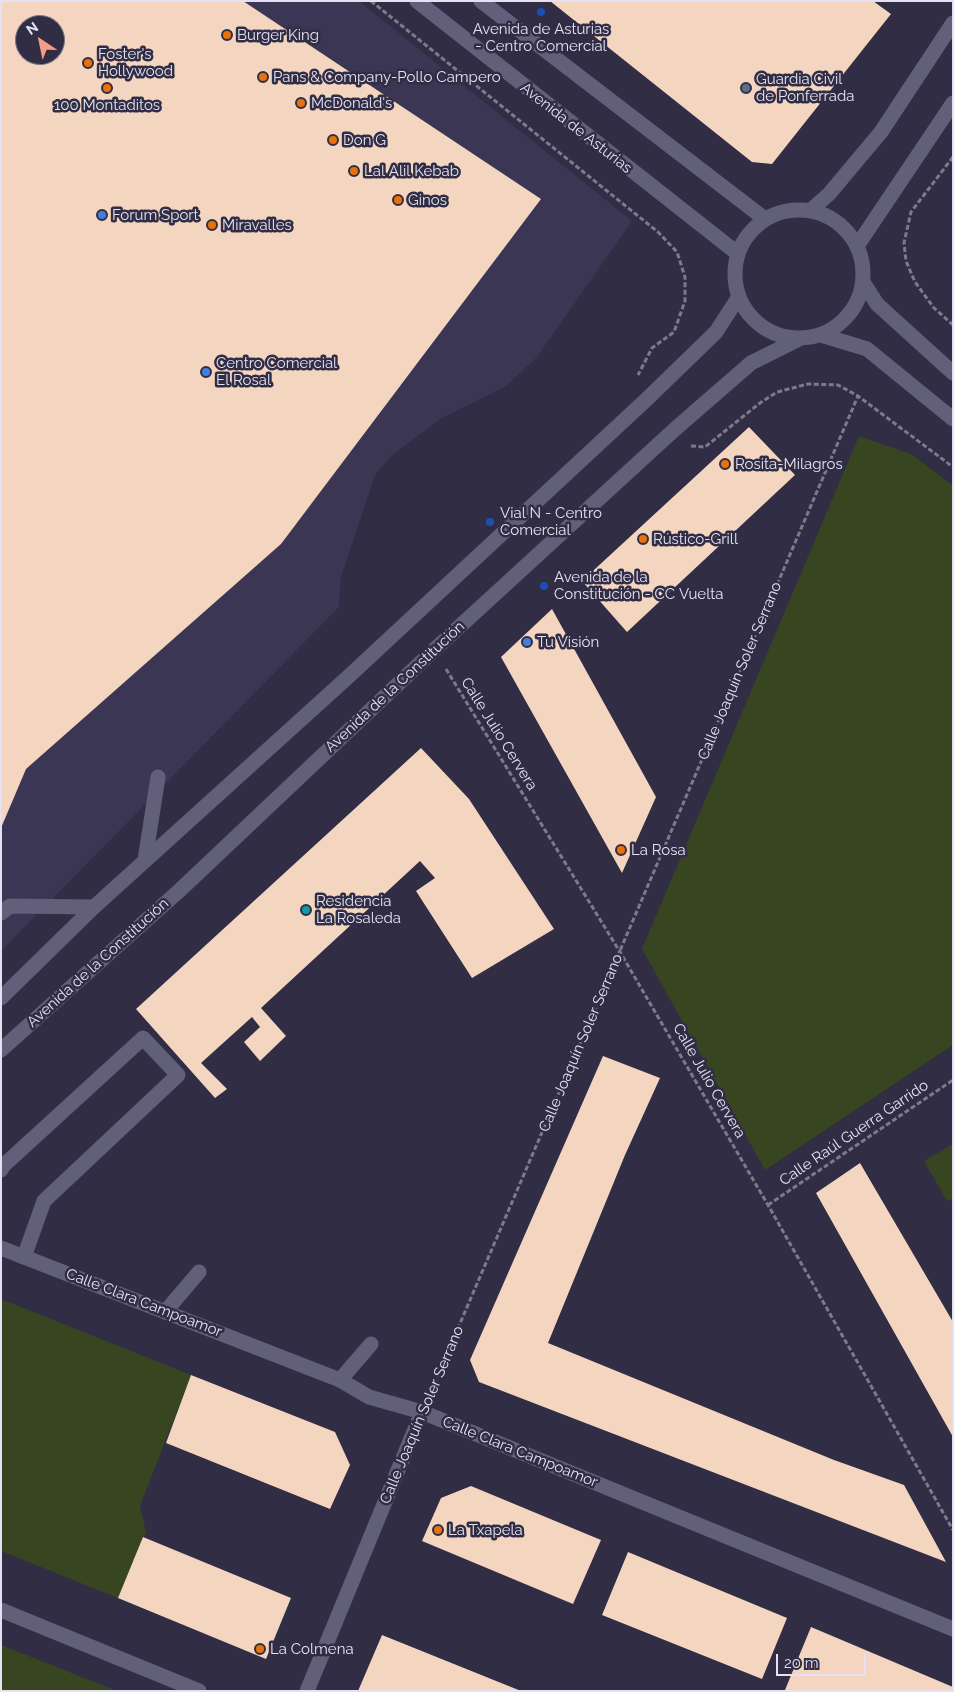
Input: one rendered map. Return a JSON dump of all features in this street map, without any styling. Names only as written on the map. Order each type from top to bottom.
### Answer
[{"type":"street","name":"Avenida de Asturias","points":[[417,1],[737,254]]},
{"type":"street","points":[[480,1],[765,219]]},
{"type":"street","points":[[811,210],[828,194],[880,132],[953,23]]},
{"type":"street","points":[[857,246],[953,103]]},
{"type":"street","points":[[786,210],[811,210],[830,217],[840,225],[857,246],[862,263],[863,282],[858,299],[849,315],[836,327],[821,335],[799,339],[779,336],[762,328],[748,315],[738,298],[734,276],[737,254],[748,234],[765,219],[786,210]]},
{"type":"street","points":[[863,282],[877,304],[953,373]]},
{"type":"street","points":[[1,998],[94,907],[348,677],[419,608],[648,398],[716,332],[738,298]]},
{"type":"street","points":[[821,335],[867,349],[953,419]]},
{"type":"street","name":"Avenida de la Constitución","points":[[1,1050],[180,890],[434,650],[674,430],[751,363],[799,339]]},
{"type":"street","points":[[145,860],[158,777]]},
{"type":"street","points":[[1,913],[10,906],[94,907]]},
{"type":"street","points":[[1,1170],[143,1038],[178,1075],[44,1201],[24,1257]]},
{"type":"street","name":"Calle Clara Campoamor","points":[[1,1248],[340,1380],[369,1396],[422,1412],[953,1629]]},
{"type":"street","points":[[165,1312],[199,1272]]},
{"type":"street","points":[[340,1380],[371,1344]]},
{"type":"street","name":"Calle Joaquín Soler Serrano","points":[[307,1691],[422,1412]]},
{"type":"street","points":[[1,1610],[199,1691]]},
{"type":"path","points":[[371,1],[658,232],[677,252],[685,277],[684,301],[674,332],[652,348],[637,373],[648,398]]},
{"type":"path","points":[[953,158],[911,212],[904,243],[906,261],[915,282],[934,308],[953,325]]},
{"type":"path","points":[[674,430],[686,446],[705,447],[760,403],[777,392],[808,384],[838,385],[858,396],[953,467]]},
{"type":"path","name":"Calle Joaquín Soler Serrano","points":[[422,1412],[858,396]]},
{"type":"path","name":"Calle Julio Cervera","points":[[434,650],[620,952],[768,1205],[953,1530]]},
{"type":"path","name":"Calle Raúl Guerra Garrido","points":[[768,1205],[953,1080]]},
{"type":"shaded area","name":"Centro Comercial El Rosal","points":[[1,1],[359,1],[632,221],[537,357],[505,387],[442,418],[391,456],[375,475],[341,577],[339,607],[1,951]]},
{"type":"green space","points":[[859,436],[913,455],[953,486],[953,1045],[765,1170],[642,949]]},
{"type":"green space","points":[[953,1144],[953,1198],[947,1201],[924,1161]]},
{"type":"green space","points":[[1,1299],[191,1375],[140,1506],[146,1532],[118,1598],[1,1551]]},
{"type":"green space","points":[[1,1645],[117,1691],[1,1691]]},
{"type":"building","name":"Centro Comercial El Rosal","points":[[1,1],[243,1],[541,199],[281,544],[26,769],[1,828]]},
{"type":"building","name":"Guardia Civil de Ponferrada","points":[[550,1],[873,1],[891,14],[772,164],[752,162]]},
{"type":"building","points":[[749,427],[795,475],[627,632],[582,581]]},
{"type":"building","points":[[552,609],[656,797],[622,873],[501,657]]},
{"type":"building","name":"Residencia La Rosaleda","points":[[421,748],[469,799],[554,929],[472,978],[416,891],[435,878],[420,861],[261,1008],[286,1036],[260,1061],[244,1042],[260,1027],[252,1017],[201,1063],[227,1089],[215,1098],[136,1009]]},
{"type":"building","points":[[603,1056],[660,1078],[625,1155],[548,1343],[834,1460],[904,1485],[946,1562],[479,1382],[470,1360]]},
{"type":"building","points":[[860,1163],[953,1322],[953,1437],[816,1193]]},
{"type":"building","points":[[191,1375],[335,1432],[350,1465],[330,1509],[166,1443]]},
{"type":"building","points":[[471,1486],[601,1540],[573,1604],[422,1541],[441,1498]]},
{"type":"building","points":[[143,1537],[291,1598],[266,1659],[118,1598]]},
{"type":"building","points":[[628,1552],[787,1618],[762,1679],[602,1615]]},
{"type":"building","points":[[811,1627],[953,1687],[953,1691],[785,1690]]},
{"type":"building","points":[[382,1635],[521,1691],[358,1691]]},
{"type":"place","name":"Avenida de Asturias - Centro Comercial","points":[[541,12]]},
{"type":"place","name":"Burger King","points":[[227,35]]},
{"type":"place","name":"Foster's Hollywood","points":[[88,63]]},
{"type":"place","name":"Pans & Company-Pollo Campero","points":[[263,77]]},
{"type":"place","name":"100 Montaditos","points":[[107,88]]},
{"type":"place","name":"Guardia Civil de Ponferrada","points":[[746,88]]},
{"type":"place","name":"McDonald's","points":[[301,103]]},
{"type":"place","name":"Don G","points":[[333,140]]},
{"type":"place","name":"Lal Alil Kebab","points":[[354,171]]},
{"type":"place","name":"Ginos","points":[[398,200]]},
{"type":"place","name":"Forum Sport","points":[[102,215]]},
{"type":"place","name":"Miravalles","points":[[212,225]]},
{"type":"place","name":"Centro Comercial El Rosal","points":[[206,372]]},
{"type":"place","name":"Rosita-Milagros","points":[[725,464]]},
{"type":"place","name":"Vial N - Centro Comercial","points":[[490,522]]},
{"type":"place","name":"Rústico-Grill","points":[[643,539]]},
{"type":"place","name":"Avenida de la Constitución - CC Vuelta","points":[[544,586]]},
{"type":"place","name":"Tu Visión","points":[[527,642]]},
{"type":"place","name":"La Rosa","points":[[621,850]]},
{"type":"place","name":"Residencia La Rosaleda","points":[[306,910]]},
{"type":"place","name":"La Txapela","points":[[438,1530]]},
{"type":"place","name":"La Colmena","points":[[260,1649]]}]
